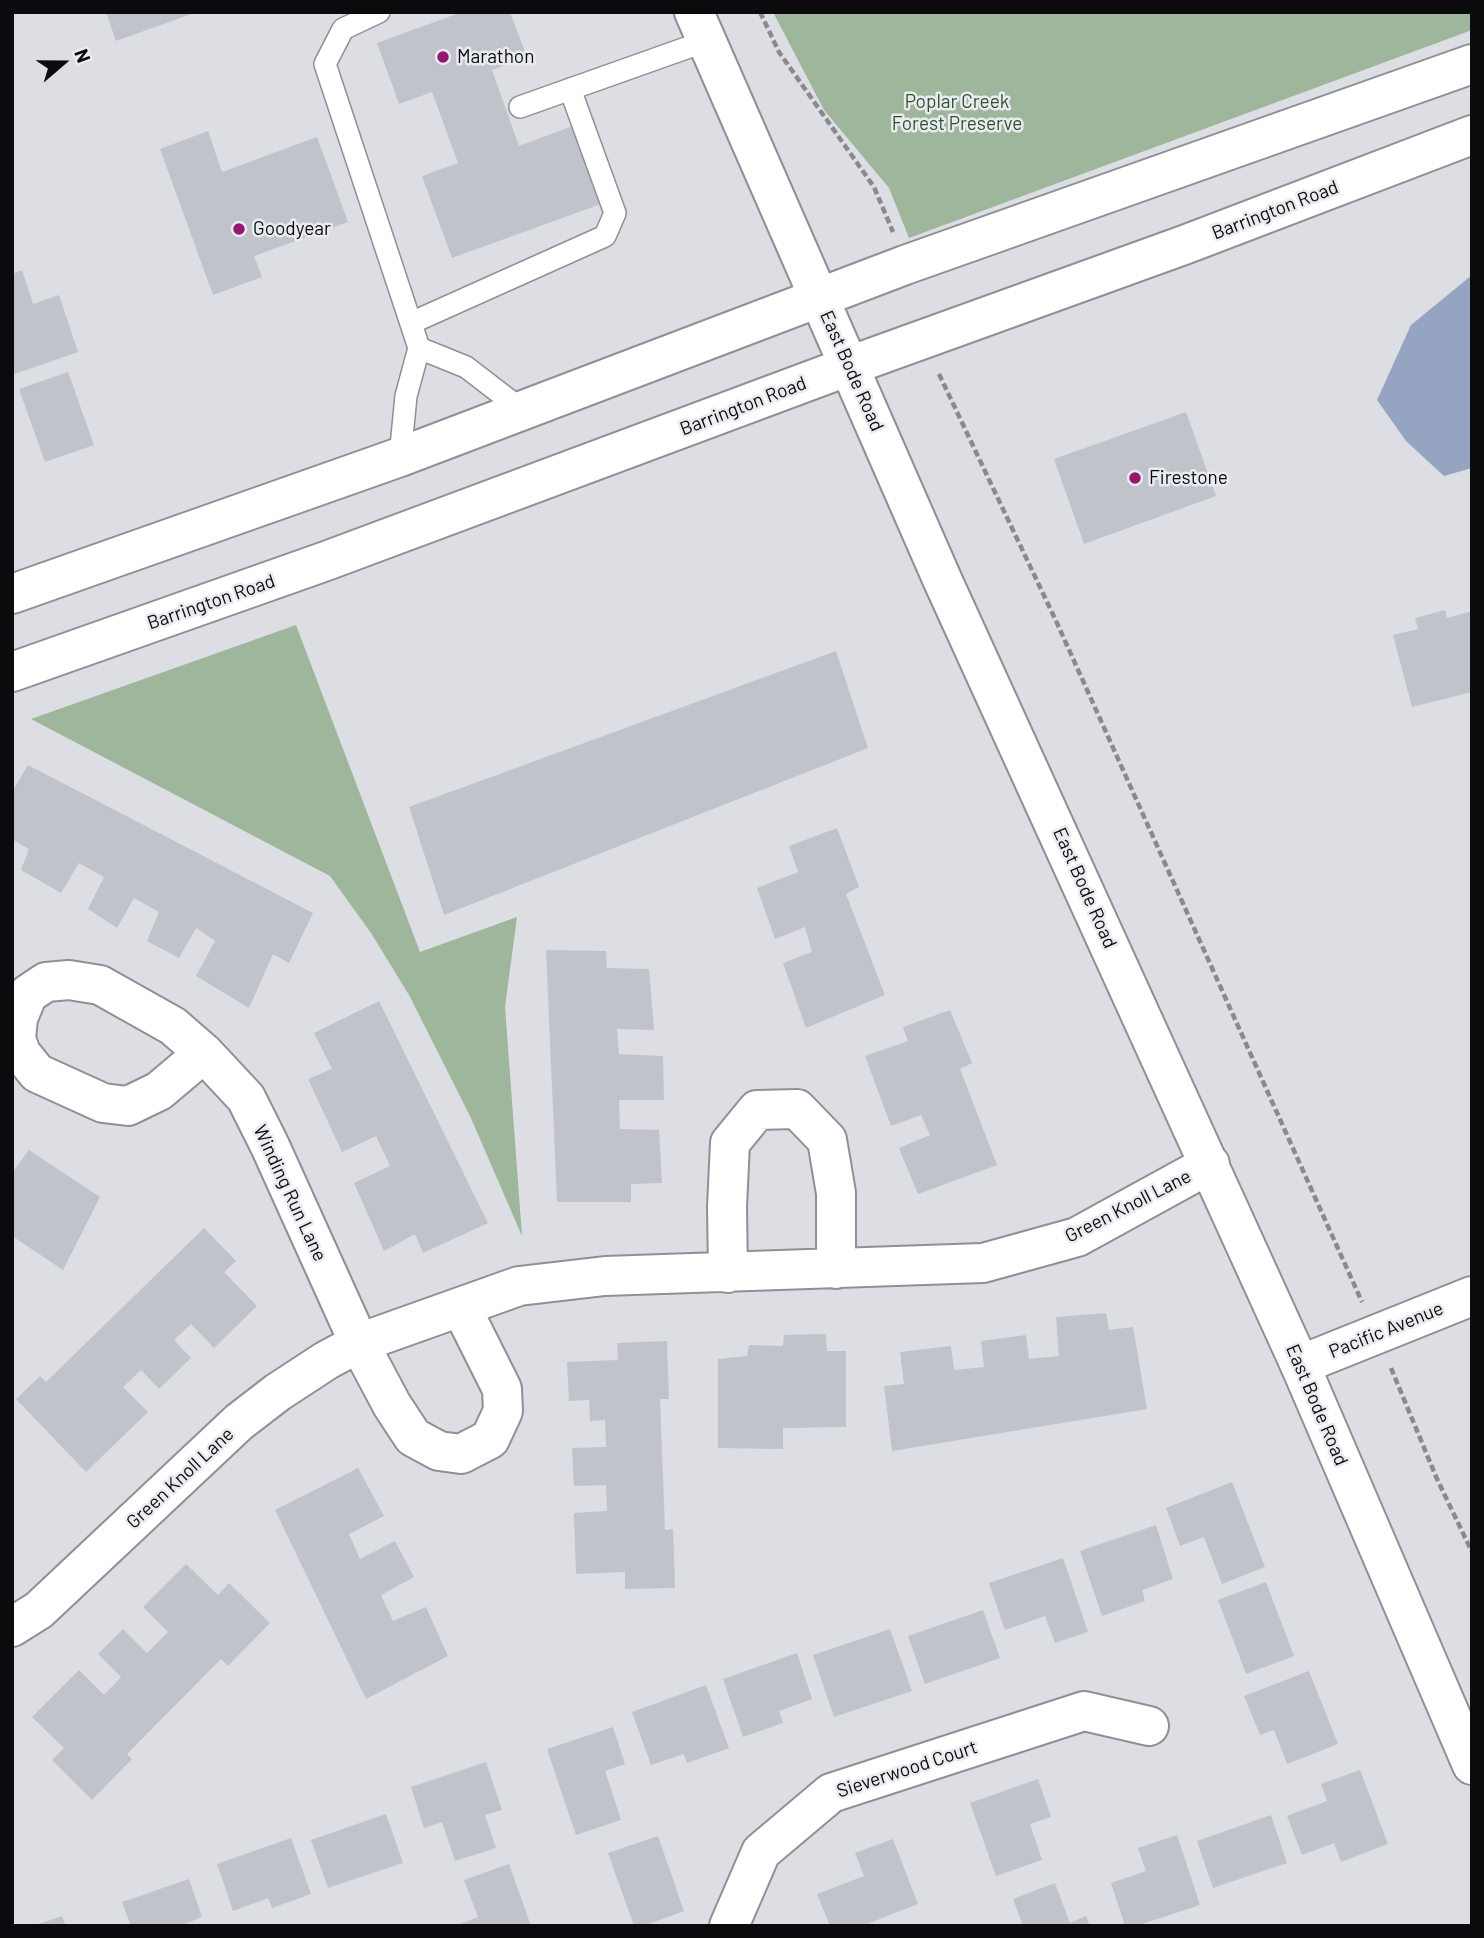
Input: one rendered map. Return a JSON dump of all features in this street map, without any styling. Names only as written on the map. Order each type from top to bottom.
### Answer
[{"type":"street","name":"East Bode Road","points":[[700,27],[942,579],[1300,1365],[1472,1765]]},
{"type":"street","points":[[12,594],[400,457],[905,265],[1472,64]]},
{"type":"street","name":"Barrington Road","points":[[12,671],[326,561],[1472,135]]},
{"type":"street","name":"Winding Run Lane","points":[[204,1054],[246,1098],[359,1343]]},
{"type":"street","points":[[728,1273],[730,1143],[757,1110],[797,1109],[827,1140],[836,1193],[836,1269]]},
{"type":"street","name":"Green Knoll Lane","points":[[12,1627],[39,1610],[239,1422],[278,1392],[359,1343],[519,1286],[605,1276],[983,1263],[1077,1237],[1210,1164]]},
{"type":"street","name":"Pacific Avenue","points":[[1300,1365],[1472,1296]]},
{"type":"street","points":[[359,1343],[392,1405],[413,1437],[439,1451],[461,1454],[490,1439],[503,1411],[502,1390],[461,1307]]},
{"type":"street","name":"Sieverwood Court","points":[[729,1926],[761,1852],[831,1793],[1084,1711],[1149,1726]]},
{"type":"lane","points":[[379,12],[344,29],[325,64],[419,348],[406,396],[400,457]]},
{"type":"lane","points":[[520,107],[570,89],[700,27]]},
{"type":"lane","points":[[411,323],[605,236],[615,213],[570,89]]},
{"type":"lane","points":[[419,348],[467,367],[522,410]]},
{"type":"path","points":[[760,12],[779,52],[874,187],[892,230]]},
{"type":"path","points":[[936,368],[1057,623],[1353,1281]]},
{"type":"path","points":[[1392,1371],[1437,1479],[1472,1552]]},
{"type":"green space","name":"Poplar Creek Forest Preserve","points":[[773,12],[1472,12],[1472,30],[909,238],[889,188],[824,110]]},
{"type":"green space","points":[[296,625],[420,952],[517,917],[505,1007],[522,1236],[470,1116],[409,995],[371,933],[330,876],[31,719]]},
{"type":"water","points":[[1472,275],[1472,468],[1444,476],[1406,441],[1377,400],[1411,325]]},
{"type":"building","points":[[106,12],[194,12],[194,13],[116,41]]},
{"type":"building","points":[[462,12],[510,12],[527,57],[492,70],[519,146],[573,126],[601,204],[452,258],[422,176],[458,163],[432,92],[399,104],[377,43]]},
{"type":"building","points":[[208,131],[222,172],[317,137],[348,222],[254,256],[262,277],[213,295],[160,149]]},
{"type":"building","points":[[22,270],[33,304],[59,295],[78,352],[12,375],[12,274]]},
{"type":"building","points":[[68,372],[94,445],[45,462],[19,389]]},
{"type":"building","name":"Firestone","points":[[1186,412],[1216,496],[1084,544],[1054,459]]},
{"type":"building","points":[[1445,610],[1447,618],[1472,611],[1472,692],[1412,707],[1393,635],[1418,629],[1415,618]]},
{"type":"building","points":[[836,651],[868,748],[444,915],[409,807]]},
{"type":"building","points":[[28,765],[313,913],[289,963],[273,954],[249,1008],[196,976],[215,941],[196,928],[179,958],[147,941],[159,912],[134,898],[117,928],[88,909],[104,877],[79,863],[61,893],[21,870],[29,849],[12,839],[12,792]]},
{"type":"building","points":[[837,828],[859,887],[846,894],[885,995],[806,1028],[783,963],[812,952],[805,927],[775,939],[757,888],[798,872],[789,846]]},
{"type":"building","points":[[546,950],[606,951],[607,968],[649,969],[654,1030],[617,1029],[619,1054],[663,1056],[664,1100],[619,1100],[620,1129],[659,1130],[662,1183],[631,1184],[631,1202],[557,1202]]},
{"type":"building","points":[[379,1001],[488,1223],[423,1253],[415,1234],[384,1251],[354,1183],[390,1166],[376,1136],[342,1152],[308,1079],[332,1069],[314,1033]]},
{"type":"building","points":[[950,1010],[972,1063],[960,1069],[997,1165],[918,1194],[899,1148],[930,1135],[921,1115],[891,1126],[865,1056],[908,1041],[903,1027]]},
{"type":"building","points":[[29,1150],[100,1197],[63,1270],[12,1236],[12,1169],[14,1170]]},
{"type":"building","points":[[204,1228],[236,1261],[224,1272],[257,1306],[214,1348],[191,1324],[174,1340],[191,1358],[159,1389],[141,1370],[123,1387],[148,1412],[86,1472],[16,1399],[40,1376],[46,1382]]},
{"type":"building","points":[[1106,1313],[1109,1330],[1133,1327],[1147,1409],[892,1451],[884,1386],[904,1384],[900,1352],[951,1346],[954,1370],[984,1367],[981,1341],[1026,1335],[1029,1359],[1059,1356],[1056,1317]]},
{"type":"building","points":[[826,1334],[827,1351],[846,1351],[846,1427],[783,1428],[783,1449],[718,1448],[718,1359],[747,1356],[749,1345],[783,1346],[784,1335]]},
{"type":"building","points":[[667,1341],[669,1399],[660,1399],[665,1530],[673,1529],[675,1588],[625,1589],[625,1572],[576,1574],[574,1513],[607,1511],[606,1485],[574,1486],[572,1448],[606,1447],[605,1420],[590,1421],[589,1400],[569,1401],[567,1362],[618,1360],[617,1343]]},
{"type":"building","points":[[358,1468],[384,1516],[349,1534],[360,1559],[395,1541],[414,1577],[381,1595],[393,1621],[426,1607],[448,1656],[366,1699],[275,1510]]},
{"type":"building","points":[[1232,1482],[1265,1567],[1222,1584],[1204,1537],[1180,1546],[1166,1508]]},
{"type":"building","points":[[1156,1525],[1173,1579],[1142,1590],[1145,1601],[1102,1616],[1080,1551]]},
{"type":"building","points":[[1063,1558],[1088,1632],[1055,1643],[1045,1616],[1005,1630],[989,1583]]},
{"type":"building","points":[[186,1564],[218,1595],[229,1583],[270,1623],[228,1666],[221,1659],[127,1754],[132,1759],[92,1800],[52,1760],[64,1748],[32,1717],[79,1670],[104,1695],[121,1677],[98,1654],[123,1629],[147,1653],[168,1632],[143,1607]]},
{"type":"building","points":[[1266,1582],[1294,1656],[1246,1674],[1218,1600]]},
{"type":"building","points":[[983,1610],[1000,1658],[925,1684],[908,1636]]},
{"type":"building","points":[[890,1629],[912,1691],[834,1717],[813,1655]]},
{"type":"building","points":[[797,1653],[812,1699],[779,1711],[783,1723],[743,1737],[723,1679]]},
{"type":"building","points":[[1309,1671],[1338,1744],[1287,1764],[1274,1730],[1260,1735],[1244,1696]]},
{"type":"building","points":[[706,1685],[729,1748],[687,1763],[684,1754],[651,1765],[632,1712]]},
{"type":"building","points":[[613,1727],[625,1764],[605,1771],[621,1820],[576,1835],[547,1749]]},
{"type":"building","points":[[486,1762],[502,1810],[485,1815],[496,1848],[455,1861],[442,1822],[424,1828],[411,1787]]},
{"type":"building","points":[[1360,1770],[1388,1844],[1341,1862],[1334,1843],[1302,1855],[1287,1816],[1327,1801],[1321,1784]]},
{"type":"building","points":[[1038,1779],[1051,1817],[1030,1824],[1042,1860],[996,1876],[970,1803]]},
{"type":"building","points":[[386,1814],[403,1863],[328,1888],[311,1840]]},
{"type":"building","points":[[1271,1815],[1287,1863],[1213,1888],[1197,1841]]},
{"type":"building","points":[[1177,1835],[1200,1905],[1136,1926],[1125,1926],[1111,1883],[1146,1871],[1138,1848]]},
{"type":"building","points":[[658,1836],[684,1911],[643,1926],[634,1926],[608,1853]]},
{"type":"building","points":[[291,1838],[311,1894],[272,1908],[268,1898],[233,1911],[217,1864]]},
{"type":"building","points":[[893,1839],[918,1904],[862,1926],[830,1926],[817,1894],[864,1876],[855,1853]]},
{"type":"building","points":[[509,1864],[531,1926],[455,1926],[478,1917],[464,1880]]},
{"type":"building","points":[[189,1879],[202,1917],[180,1926],[131,1926],[122,1902]]},
{"type":"building","points":[[1055,1883],[1070,1923],[1086,1916],[1090,1926],[1023,1926],[1013,1899]]},
{"type":"building","points":[[62,1916],[66,1926],[36,1926],[36,1925]]},
{"type":"place","name":"Marathon","points":[[443,57]]},
{"type":"place","name":"Goodyear","points":[[239,229]]},
{"type":"place","name":"Firestone","points":[[1135,478]]}]
